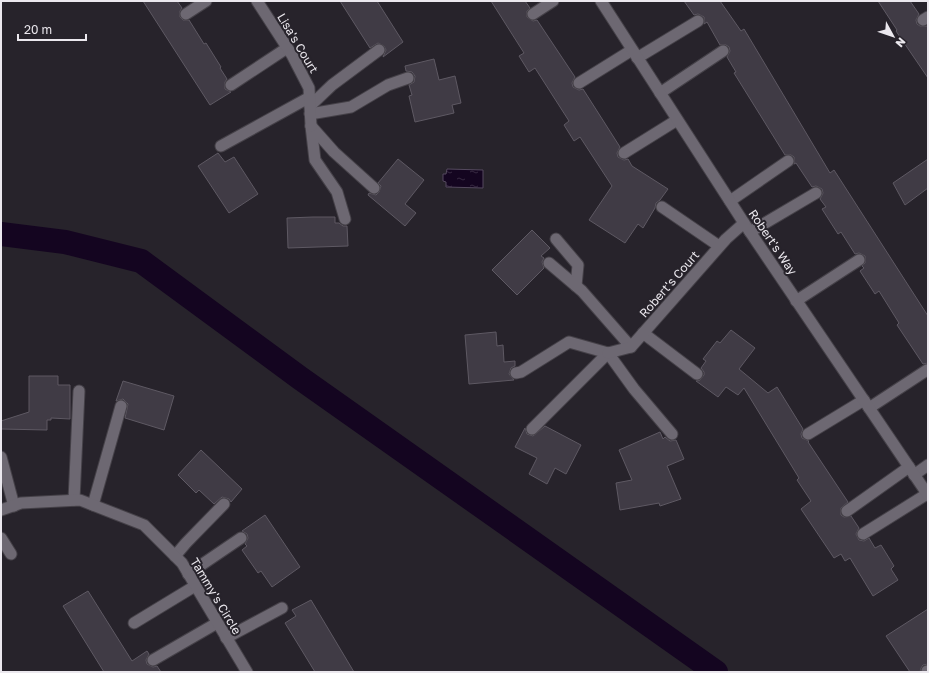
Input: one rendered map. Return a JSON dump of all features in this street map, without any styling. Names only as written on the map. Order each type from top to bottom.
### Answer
[{"type":"street","points":[[186,14],[206,1]]},
{"type":"street","name":"Lisa's Court","points":[[257,1],[287,48],[309,88],[310,111]]},
{"type":"street","points":[[534,14],[553,1]]},
{"type":"street","name":"Robert's Way","points":[[601,1],[747,228],[928,494]]},
{"type":"street","points":[[579,83],[698,22]]},
{"type":"street","points":[[230,85],[287,48]]},
{"type":"street","points":[[345,219],[336,192],[315,160],[310,111],[332,85],[379,50]]},
{"type":"street","points":[[660,93],[723,51]]},
{"type":"street","points":[[221,146],[310,111],[350,107],[388,85],[408,78]]},
{"type":"street","points":[[310,111],[334,152],[374,188]]},
{"type":"street","points":[[624,153],[677,120]]},
{"type":"street","points":[[730,201],[788,160]]},
{"type":"street","name":"Robert's Court","points":[[631,346],[719,246],[747,228],[816,192]]},
{"type":"street","points":[[662,207],[719,246]]},
{"type":"street","points":[[556,239],[578,265],[576,286]]},
{"type":"street","points":[[796,301],[859,260]]},
{"type":"street","points":[[532,429],[608,353],[631,346],[582,291],[549,263]]},
{"type":"street","points":[[643,333],[697,374]]},
{"type":"street","points":[[516,373],[521,372],[569,342],[608,353],[634,388],[672,434]]},
{"type":"street","points":[[808,434],[927,370]]},
{"type":"street","points":[[74,500],[79,391]]},
{"type":"street","points":[[93,505],[121,406]]},
{"type":"street","points":[[1,457],[14,506]]},
{"type":"street","points":[[847,511],[912,471],[928,465]]},
{"type":"street","points":[[863,534],[928,494]]},
{"type":"street","name":"Tammy's Circle","points":[[1,510],[21,503],[80,500],[144,525],[182,563],[246,672]]},
{"type":"street","points":[[175,556],[224,504]]},
{"type":"street","points":[[1,538],[11,554]]},
{"type":"street","points":[[188,574],[241,538]]},
{"type":"street","points":[[134,623],[195,586]]},
{"type":"street","points":[[226,638],[282,608]]},
{"type":"street","points":[[153,660],[217,623]]},
{"type":"water","points":[[447,169],[483,170],[483,188],[446,187],[446,182],[443,181],[443,174],[446,174]]},
{"type":"building","points":[[143,1],[177,1],[182,8],[180,11],[180,17],[183,20],[189,20],[204,44],[206,43],[227,79],[225,82],[225,89],[231,92],[210,105]]},
{"type":"building","points":[[340,1],[377,1],[403,42],[383,57],[386,50],[384,46],[378,43],[370,48]]},
{"type":"building","points":[[491,1],[525,1],[530,8],[527,11],[527,17],[533,21],[537,20],[575,77],[572,83],[573,87],[579,90],[583,89],[620,147],[617,153],[618,157],[624,160],[628,159],[632,166],[668,189],[656,203],[655,208],[643,228],[638,224],[625,243],[589,220],[612,186],[580,137],[574,141],[564,125],[569,121],[535,68],[529,72],[519,56],[524,53]]},
{"type":"building","points":[[684,1],[720,1],[741,31],[744,29],[830,173],[834,170],[928,316],[928,363],[923,364],[897,325],[899,323],[879,291],[875,294],[860,271],[864,268],[862,266],[865,263],[865,256],[859,253],[855,254],[841,232],[838,234],[822,209],[826,207],[820,199],[823,193],[822,189],[816,186],[812,187],[796,163],[794,164],[794,157],[791,155],[785,155],[734,73],[736,72],[727,57],[730,51],[729,47],[726,45],[720,45],[707,22],[704,24],[704,17],[698,14],[694,15]]},
{"type":"building","points":[[878,1],[910,1],[919,14],[916,20],[917,24],[928,27],[928,78],[896,31],[897,30]]},
{"type":"building","points":[[434,59],[439,80],[455,76],[461,103],[452,105],[454,113],[415,122],[409,96],[412,95],[409,85],[414,82],[415,76],[412,72],[406,71],[405,66]]},
{"type":"building","points":[[218,153],[225,162],[234,157],[258,194],[229,213],[198,166]]},
{"type":"building","points":[[398,159],[424,180],[405,204],[416,213],[405,226],[368,195],[369,193],[376,195],[379,192],[381,186],[378,183]]},
{"type":"building","points":[[928,159],[928,188],[905,205],[893,183]]},
{"type":"building","points":[[335,217],[335,223],[347,226],[348,246],[288,248],[287,218]]},
{"type":"building","points":[[532,230],[550,248],[541,256],[544,258],[542,262],[544,268],[517,295],[492,270]]},
{"type":"building","points":[[731,330],[755,348],[739,369],[768,393],[777,387],[803,429],[801,434],[802,438],[809,441],[808,442],[848,502],[841,508],[841,515],[844,517],[851,516],[859,528],[856,534],[859,540],[864,541],[869,538],[875,548],[881,545],[894,566],[891,569],[898,580],[873,596],[850,558],[845,561],[841,554],[834,558],[801,509],[811,501],[797,480],[799,478],[744,388],[738,395],[726,387],[718,397],[696,381],[700,380],[704,375],[701,368],[706,361],[703,359],[717,341],[720,343]]},
{"type":"building","points":[[496,332],[497,346],[503,345],[504,362],[515,361],[515,366],[511,368],[509,374],[514,380],[469,384],[465,335]]},
{"type":"building","points":[[29,376],[58,376],[58,385],[70,385],[70,419],[51,418],[51,420],[47,420],[47,430],[1,429],[1,421],[29,412]]},
{"type":"building","points":[[123,381],[174,396],[164,430],[125,418],[128,404],[123,399],[116,401]]},
{"type":"building","points":[[545,426],[581,445],[566,474],[555,468],[547,484],[529,474],[537,458],[515,447],[525,428],[527,434],[533,436]]},
{"type":"building","points":[[660,432],[663,439],[665,437],[670,441],[676,440],[684,459],[667,466],[681,499],[660,506],[659,503],[620,510],[616,483],[632,480],[619,450]]},
{"type":"building","points":[[201,450],[242,489],[231,502],[229,499],[222,497],[214,504],[199,490],[196,493],[178,475]]},
{"type":"building","points":[[265,515],[300,567],[272,587],[261,571],[258,573],[242,550],[247,546],[245,544],[248,538],[247,534],[242,531]]},
{"type":"building","points":[[88,591],[132,661],[147,651],[149,654],[146,660],[147,664],[153,667],[157,666],[161,672],[104,672],[63,606]]},
{"type":"building","points":[[311,600],[354,672],[315,672],[285,623],[296,616],[292,610]]},
{"type":"building","points":[[928,609],[928,664],[923,665],[920,672],[910,672],[886,636]]},
{"type":"waterway","points":[[1,234],[65,242],[141,261],[300,378],[716,672]]}]
